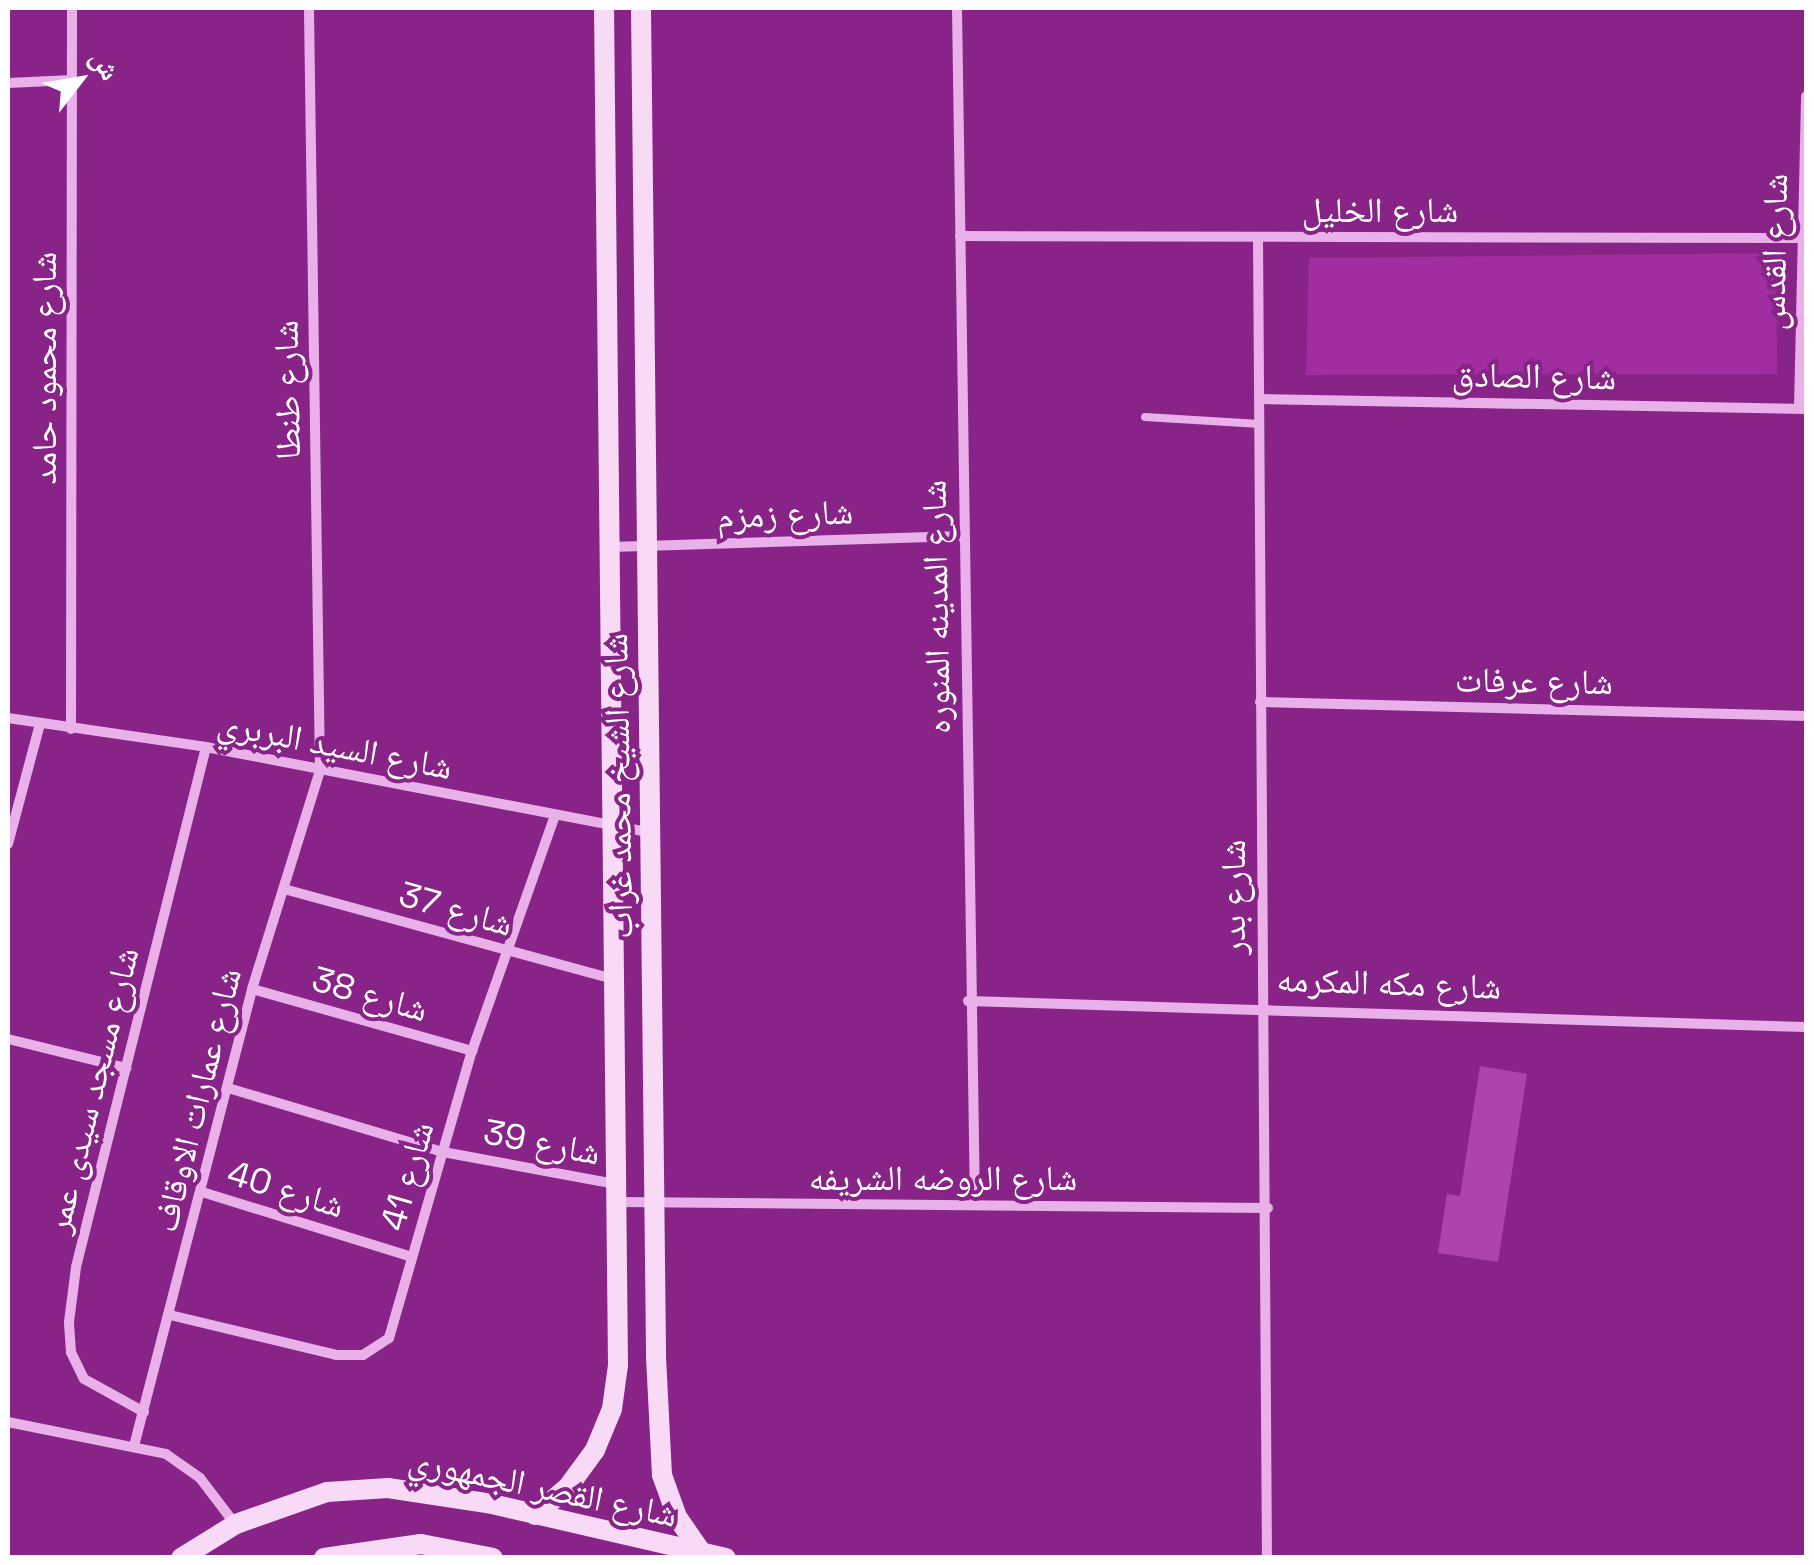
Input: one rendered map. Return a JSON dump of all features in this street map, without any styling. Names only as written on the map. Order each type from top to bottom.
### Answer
[{"type":"main road","name":"شارع الشيخ محمد غراب","points":[[535,1515],[568,1487],[595,1450],[612,1409],[616,1193],[604,8]]},
{"type":"main road","name":"شارع الشيخ محمد غراب","points":[[641,8],[654,1203],[662,1476],[676,1517],[702,1553]]},
{"type":"main road","name":"شارع القصر الجمهوري","points":[[181,1558],[236,1524],[328,1492],[388,1488],[535,1515],[726,1558]]},
{"type":"main road","points":[[324,1558],[421,1544],[493,1558]]},
{"type":"street","name":"شارع محمود حامد","points":[[72,8],[72,729]]},
{"type":"street","name":"شارع طنطا","points":[[310,8],[320,771]]},
{"type":"street","name":"شارع المدينه المنوره","points":[[957,8],[968,1001],[975,1205]]},
{"type":"street","points":[[8,83],[72,80]]},
{"type":"street","name":"شارع القدس","points":[[1803,408],[1800,238],[1806,96]]},
{"type":"street","name":"شارع الخليل","points":[[960,236],[1800,238]]},
{"type":"street","name":"شارع بدر","points":[[1258,237],[1261,1006],[1268,1208],[1267,1558]]},
{"type":"street","name":"شارع الصادق","points":[[1260,399],[1803,408]]},
{"type":"street","name":"شارع زمزم","points":[[610,547],[963,536]]},
{"type":"street","name":"شارع عرفات","points":[[1260,702],[1806,716]]},
{"type":"street","name":"شارع السيد البربري","points":[[8,718],[206,748],[651,834]]},
{"type":"street","points":[[8,844],[40,724]]},
{"type":"street","name":"شارع مسجد سيدى عمر","points":[[144,1412],[84,1379],[72,1352],[70,1322],[76,1267],[206,748]]},
{"type":"street","name":"شارع عمارات الاوقاف","points":[[134,1446],[252,989],[320,771]]},
{"type":"street","name":"شارع 41","points":[[170,1314],[336,1355],[362,1354],[389,1338],[472,1051],[555,816]]},
{"type":"street","name":"شارع 37","points":[[284,888],[507,953],[614,979]]},
{"type":"street","name":"شارع 38","points":[[252,989],[472,1051]]},
{"type":"street","name":"شارع مكه المكرمه","points":[[968,1001],[1261,1006],[1806,1027]]},
{"type":"street","points":[[8,1039],[126,1068]]},
{"type":"street","name":"شارع 39","points":[[228,1088],[443,1152],[616,1193]]},
{"type":"street","name":"شارع 40","points":[[202,1192],[412,1257]]},
{"type":"street","name":"شارع الروضه الشريفه","points":[[616,1193],[654,1203],[1268,1208]]},
{"type":"street","points":[[8,1422],[166,1454],[200,1478],[236,1524]]},
{"type":"lane","points":[[1145,417],[1260,424]]},
{"type":"shaded area","points":[[1776,253],[1777,374],[1306,375],[1309,258]]},
{"type":"building","points":[[1480,1066],[1527,1074],[1498,1262],[1438,1253],[1447,1194],[1460,1196]]}]
